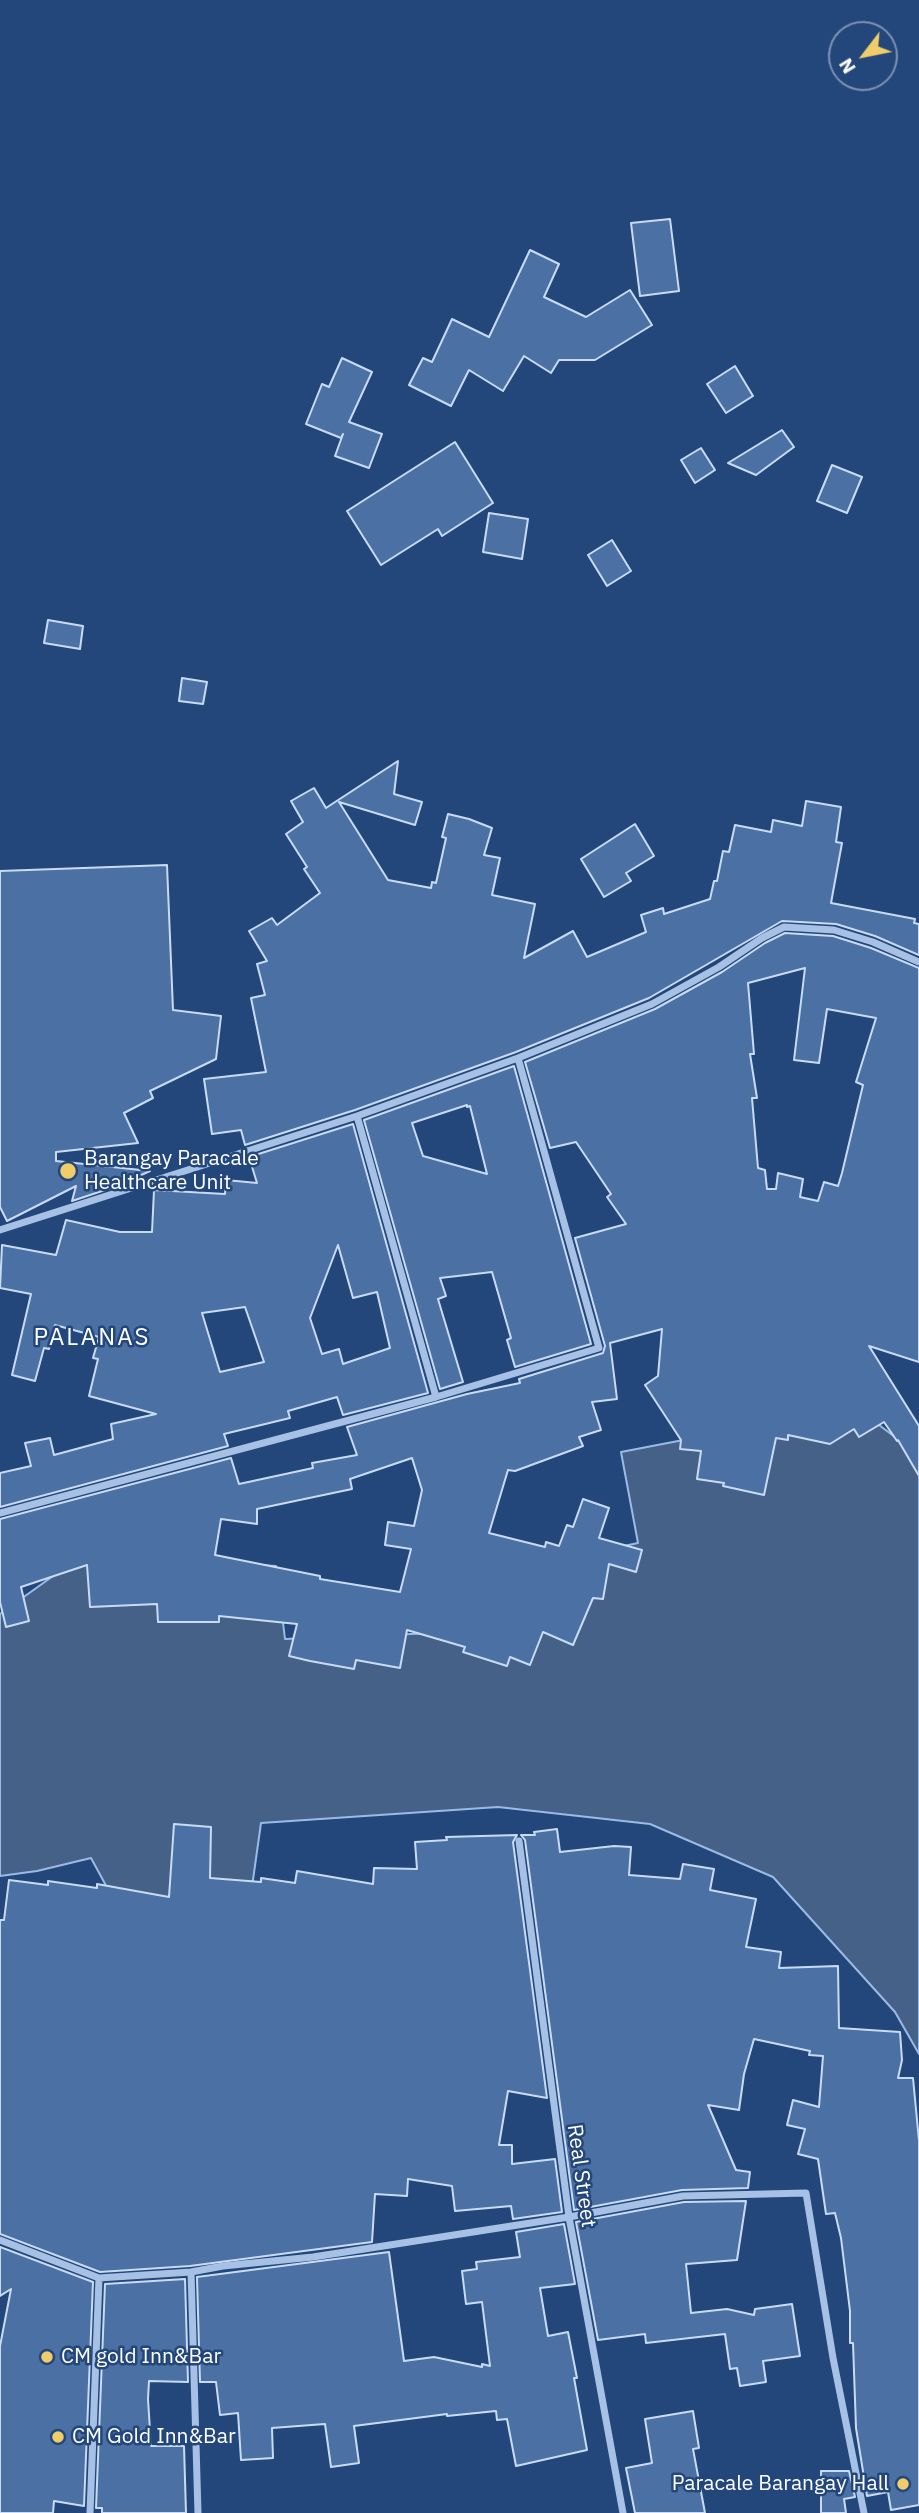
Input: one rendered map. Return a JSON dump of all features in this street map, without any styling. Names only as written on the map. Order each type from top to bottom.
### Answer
[{"type":"street","points":[[0,1230],[357,1116],[518,1058],[652,1004],[719,967],[762,937],[784,927],[834,930],[873,942],[919,962]]},
{"type":"street","points":[[0,1513],[436,1397],[599,1348],[518,1058]]},
{"type":"street","points":[[357,1116],[436,1397]]},
{"type":"street","name":"Real Street","points":[[519,1841],[569,2217],[623,2513]]},
{"type":"street","points":[[0,2240],[99,2278],[191,2272],[313,2257],[569,2217],[683,2196],[806,2193],[833,2358],[864,2513]]},
{"type":"street","points":[[191,2272],[198,2513]]},
{"type":"street","points":[[90,2513],[99,2278]]},
{"type":"water","points":[[855,1407],[919,1455],[919,2054],[895,2012],[773,1877],[650,1824],[498,1807],[261,1823],[250,1901],[116,1904],[91,1858],[37,1871],[0,1876],[0,1614],[81,1556],[276,1566],[285,1639],[462,1632],[591,1553],[638,1543],[621,1452]]},
{"type":"building","points":[[670,219],[679,291],[640,296],[631,223]]},
{"type":"building","points":[[530,250],[559,264],[544,297],[586,317],[630,290],[652,325],[595,360],[559,360],[551,373],[524,356],[503,391],[469,370],[451,406],[409,385],[423,358],[432,362],[452,319],[489,337]]},
{"type":"building","points":[[342,358],[372,372],[349,422],[382,434],[369,468],[335,456],[343,434],[341,438],[306,424],[322,384],[329,387]]},
{"type":"building","points":[[735,366],[753,396],[726,413],[707,384]]},
{"type":"building","points":[[782,430],[794,447],[756,475],[728,463]]},
{"type":"building","points":[[455,442],[493,503],[442,536],[438,529],[381,565],[347,511]]},
{"type":"building","points":[[701,448],[715,470],[695,483],[681,460]]},
{"type":"building","points":[[832,465],[862,477],[847,513],[817,501]]},
{"type":"building","points":[[489,513],[528,519],[522,559],[483,552]]},
{"type":"building","points":[[612,540],[631,571],[607,586],[588,555]]},
{"type":"building","points":[[48,620],[83,626],[80,649],[44,643]]},
{"type":"building","points":[[182,678],[207,682],[203,704],[179,701]]},
{"type":"building","points":[[398,761],[394,794],[422,802],[415,825],[339,802],[388,880],[431,888],[432,882],[436,883],[446,838],[442,837],[448,814],[492,828],[484,855],[500,858],[492,895],[535,904],[524,958],[573,931],[587,957],[646,932],[641,915],[663,908],[664,914],[710,899],[723,851],[729,852],[735,825],[771,832],[773,820],[802,826],[806,801],[841,807],[836,842],[842,843],[831,903],[915,919],[914,923],[919,924],[919,955],[875,936],[836,924],[782,921],[649,998],[516,1052],[355,1110],[245,1145],[241,1130],[212,1134],[204,1079],[266,1072],[251,998],[265,995],[257,964],[267,961],[249,931],[272,918],[277,925],[320,893],[286,834],[303,822],[291,801],[314,788],[326,808]]},
{"type":"building","points":[[635,824],[654,856],[626,873],[631,881],[604,897],[581,859]]},
{"type":"building","points":[[167,865],[173,1010],[221,1016],[216,1059],[150,1091],[153,1098],[124,1113],[138,1143],[56,1152],[56,1161],[150,1171],[117,1186],[72,1201],[76,1186],[7,1221],[0,1207],[0,871]]},
{"type":"building","points":[[785,933],[833,936],[919,968],[919,1362],[869,1346],[919,1426],[919,1476],[884,1422],[859,1437],[854,1429],[830,1444],[788,1435],[788,1440],[776,1438],[764,1495],[723,1486],[724,1483],[697,1479],[701,1451],[680,1449],[681,1440],[645,1385],[658,1376],[662,1329],[610,1343],[617,1399],[592,1402],[601,1430],[579,1437],[583,1446],[515,1471],[508,1470],[489,1533],[545,1547],[546,1542],[559,1546],[567,1525],[573,1527],[583,1499],[609,1508],[599,1538],[642,1550],[636,1572],[609,1564],[603,1599],[593,1598],[573,1645],[543,1632],[530,1665],[510,1657],[507,1666],[463,1652],[465,1647],[407,1630],[400,1668],[356,1660],[354,1669],[310,1661],[289,1656],[297,1624],[219,1616],[219,1622],[158,1622],[157,1604],[90,1607],[87,1565],[21,1587],[29,1621],[6,1627],[0,1602],[0,1519],[231,1458],[239,1484],[313,1468],[312,1463],[357,1455],[347,1427],[467,1394],[520,1383],[519,1379],[603,1353],[605,1346],[575,1238],[626,1224],[607,1197],[611,1194],[576,1142],[550,1148],[525,1062],[655,1009],[722,972]],"holes":[[[805,968],[794,1060],[819,1063],[827,1009],[876,1018],[856,1082],[863,1085],[838,1186],[824,1182],[818,1201],[800,1197],[803,1179],[778,1173],[776,1189],[767,1189],[765,1170],[758,1168],[752,1098],[757,1098],[750,1054],[754,1054],[748,983]],[[412,1458],[422,1490],[414,1526],[388,1522],[385,1545],[411,1549],[400,1592],[320,1579],[320,1576],[215,1555],[221,1519],[257,1524],[257,1509],[352,1489],[350,1479]]]},
{"type":"building","points":[[514,1066],[591,1344],[515,1367],[507,1340],[511,1338],[492,1272],[440,1278],[446,1296],[438,1299],[463,1382],[440,1389],[364,1120]],"holes":[[[470,1106],[487,1174],[423,1156],[412,1123]]]},
{"type":"building","points":[[353,1124],[428,1393],[343,1415],[337,1397],[288,1411],[290,1418],[224,1434],[228,1446],[0,1507],[0,1473],[31,1466],[25,1443],[50,1438],[54,1455],[113,1439],[111,1424],[156,1414],[89,1396],[98,1359],[93,1358],[99,1337],[55,1325],[49,1349],[44,1348],[35,1381],[12,1375],[31,1294],[0,1288],[2,1245],[56,1255],[66,1220],[120,1232],[152,1232],[154,1190],[225,1194],[226,1180],[257,1183],[249,1157]],"holes":[[[338,1245],[353,1298],[377,1292],[390,1348],[343,1364],[339,1349],[322,1354],[310,1318]],[[245,1307],[264,1362],[220,1372],[202,1313]]]},
{"type":"building","points":[[174,1824],[211,1827],[210,1878],[261,1882],[261,1878],[295,1883],[297,1871],[373,1884],[374,1868],[417,1869],[415,1842],[447,1840],[446,1837],[517,1835],[513,1842],[547,2098],[508,2091],[499,2145],[512,2145],[512,2164],[555,2159],[562,2212],[513,2219],[511,2206],[455,2211],[452,2186],[408,2179],[407,2196],[375,2194],[372,2242],[190,2266],[100,2272],[0,2234],[0,1920],[4,1920],[9,1880],[48,1885],[48,1881],[97,1888],[97,1884],[169,1897]]},
{"type":"building","points":[[557,1829],[560,1852],[614,1846],[631,1847],[629,1875],[680,1879],[683,1864],[714,1869],[710,1890],[756,1899],[746,1947],[781,1952],[779,1968],[838,1966],[839,2028],[900,2032],[902,2060],[898,2078],[913,2078],[919,2141],[919,2505],[891,2510],[888,2492],[867,2496],[856,2428],[853,2343],[850,2343],[850,2311],[841,2238],[835,2213],[826,2214],[818,2159],[798,2154],[805,2129],[787,2125],[793,2100],[819,2107],[823,2056],[809,2055],[810,2051],[754,2039],[744,2074],[739,2110],[708,2105],[736,2170],[750,2172],[748,2188],[682,2190],[574,2210],[525,1840],[521,1835],[535,1835],[534,1832]]},
{"type":"building","points":[[746,2201],[737,2260],[686,2264],[691,2313],[727,2309],[754,2315],[755,2309],[792,2304],[800,2356],[763,2361],[766,2382],[740,2386],[737,2368],[730,2369],[725,2334],[646,2343],[645,2334],[598,2340],[576,2222],[684,2202]]},
{"type":"building","points":[[564,2224],[575,2284],[540,2288],[548,2336],[568,2332],[587,2450],[516,2466],[507,2419],[497,2420],[496,2411],[447,2414],[354,2426],[359,2463],[331,2467],[325,2424],[272,2428],[273,2458],[241,2460],[238,2413],[220,2415],[216,2382],[200,2382],[197,2277],[389,2252],[404,2361],[434,2357],[482,2367],[482,2364],[490,2366],[482,2302],[466,2304],[462,2271],[477,2269],[476,2262],[520,2257],[516,2232]]},
{"type":"building","points":[[0,2247],[93,2282],[84,2506],[54,2501],[53,2513],[0,2513],[0,2346],[11,2289],[0,2296]]},
{"type":"building","points":[[185,2279],[188,2382],[149,2381],[148,2399],[151,2446],[184,2446],[186,2513],[102,2513],[102,2508],[96,2508],[105,2284]]},
{"type":"building","points":[[693,2411],[699,2448],[693,2449],[705,2513],[635,2513],[626,2468],[652,2463],[645,2419]]},
{"type":"building","points":[[821,2471],[849,2471],[855,2497],[844,2499],[846,2513],[821,2513]]},
{"type":"place","name":"Barangay Paracale Healthcare Unit","points":[[68,1171]]},
{"type":"place","name":"CM gold Inn&Bar","points":[[47,2357]]},
{"type":"place","name":"CM Gold Inn&Bar","points":[[58,2437]]},
{"type":"place","name":"Paracale Barangay Hall","points":[[903,2484]]},
{"type":"district","name":"PALANAS","points":[[92,1338]]}]
